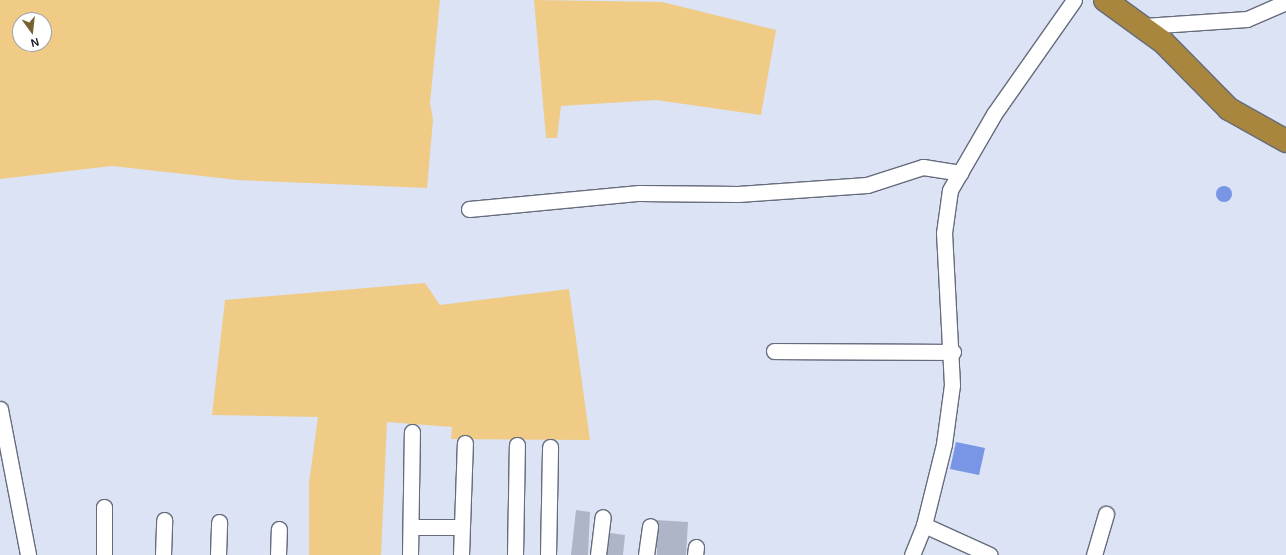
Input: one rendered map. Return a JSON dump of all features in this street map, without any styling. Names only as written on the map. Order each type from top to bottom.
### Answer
[{"type":"highway","points":[[1105,0],[1144,26],[1229,109],[1286,141]]},
{"type":"street","points":[[912,555],[924,525],[944,444],[953,352],[944,233],[950,190],[998,108],[1074,0]]},
{"type":"street","points":[[1144,26],[1248,19],[1286,2]]},
{"type":"street","points":[[469,209],[639,192],[738,194],[867,185],[923,167],[961,173]]},
{"type":"street","points":[[774,351],[953,352]]},
{"type":"street","points":[[0,409],[28,555]]},
{"type":"street","points":[[410,555],[412,432]]},
{"type":"street","points":[[461,555],[465,442]]},
{"type":"street","points":[[515,555],[517,445]]},
{"type":"street","points":[[548,555],[550,447]]},
{"type":"street","points":[[104,507],[104,555]]},
{"type":"street","points":[[1094,555],[1106,514]]},
{"type":"street","points":[[598,555],[603,516]]},
{"type":"street","points":[[163,555],[164,520]]},
{"type":"street","points":[[218,555],[219,522]]},
{"type":"street","points":[[924,525],[964,550],[990,555]]},
{"type":"street","points":[[646,555],[650,526]]},
{"type":"street","points":[[411,527],[461,527]]},
{"type":"street","points":[[278,555],[279,529]]},
{"type":"shaded area","points":[[0,0],[440,0],[430,103],[433,120],[427,188],[238,180],[112,166],[0,179]]},
{"type":"shaded area","points":[[534,0],[662,2],[776,30],[761,115],[656,100],[561,106],[557,138],[546,138]]},
{"type":"shaded area","points":[[425,283],[440,305],[569,289],[590,440],[451,439],[452,427],[387,422],[381,555],[309,555],[309,483],[318,417],[212,415],[225,300]]},
{"type":"water","points":[[1221,186],[1227,186],[1232,191],[1230,200],[1227,202],[1221,202],[1216,197],[1216,191]]},
{"type":"water","points":[[956,442],[985,448],[979,475],[950,469]]},
{"type":"building","points":[[576,510],[590,512],[588,555],[571,555]]},
{"type":"building","points":[[656,520],[688,522],[686,555],[657,555]]},
{"type":"building","points":[[610,533],[625,535],[623,555],[607,555]]}]
